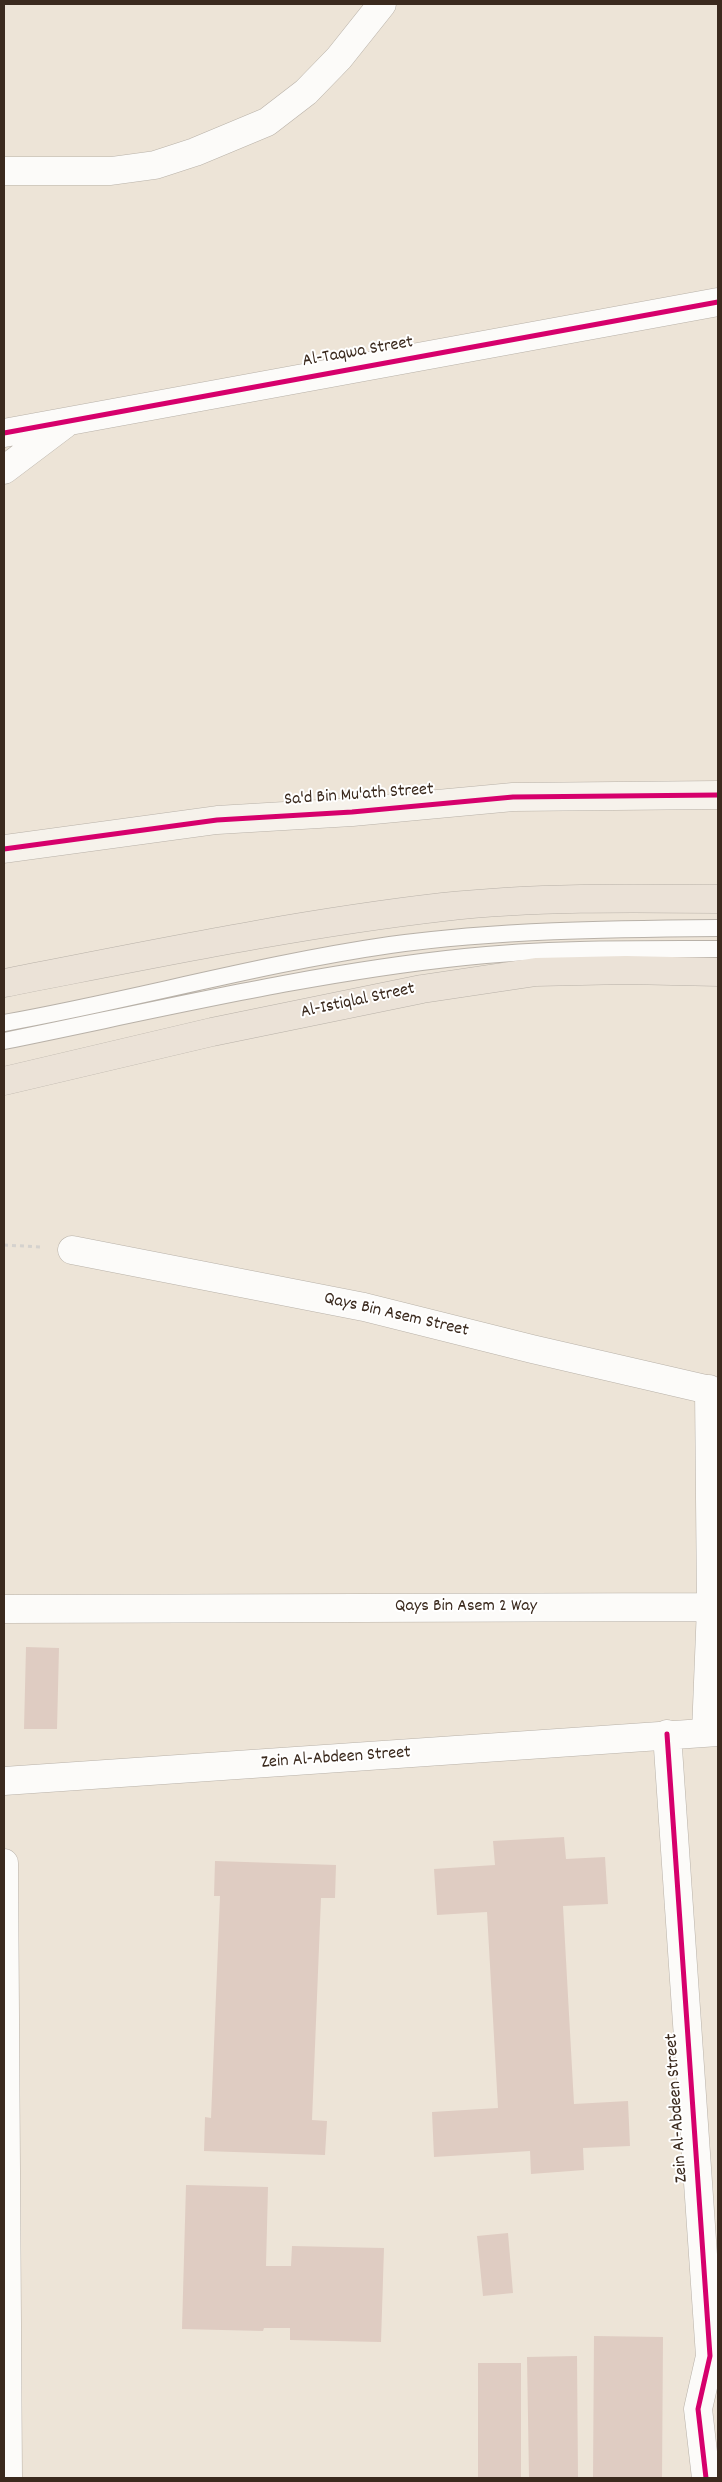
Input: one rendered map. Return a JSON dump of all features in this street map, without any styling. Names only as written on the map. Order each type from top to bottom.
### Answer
[{"type":"highway","points":[[4,983],[206,944],[444,907],[636,898],[718,899]]},
{"type":"highway","name":"Al-Istiqlal Street","points":[[4,1081],[212,1032],[422,988],[536,972],[626,970],[718,972]]},
{"type":"street","points":[[4,171],[111,171],[155,165],[196,152],[267,122],[306,92],[339,58],[382,4]]},
{"type":"street","name":"Al-Taqwa Street","points":[[4,433],[718,302]]},
{"type":"street","points":[[4,470],[71,420]]},
{"type":"street","name":"Sa'd Bin Mu'ath Street","points":[[4,849],[217,820],[352,812],[512,797],[718,795]]},
{"type":"street","name":"Qays Bin Asem Street","points":[[72,1250],[364,1307],[532,1349],[714,1390]]},
{"type":"street","points":[[712,1732],[711,1607],[714,1390]]},
{"type":"street","name":"Qays Bin Asem 2 Way","points":[[4,1609],[711,1607]]},
{"type":"street","name":"Zein Al-Abdeen Street","points":[[4,1781],[375,1757],[712,1732]]},
{"type":"street","name":"Zein Al-Abdeen Street","points":[[667,1734],[714,2363],[698,2408],[706,2478]]},
{"type":"street","points":[[4,1863],[8,2478]]},
{"type":"lane","points":[[4,1024],[288,962],[390,945],[486,935],[582,929],[718,928]]},
{"type":"lane","points":[[4,1041],[294,982],[466,956],[605,949],[718,949]]},
{"type":"building","points":[[26,1647],[59,1648],[57,1729],[24,1729]]},
{"type":"building","points":[[564,1837],[566,1859],[605,1857],[608,1904],[563,1906],[574,2104],[628,2101],[630,2146],[583,2148],[584,2170],[531,2174],[530,2151],[434,2157],[432,2112],[498,2108],[487,1912],[437,1915],[434,1869],[495,1865],[493,1841]]},
{"type":"building","points":[[215,1861],[336,1865],[335,1898],[321,1898],[312,2120],[327,2121],[325,2155],[204,2151],[205,2117],[211,2118],[220,1896],[214,1896]]},
{"type":"building","points":[[186,2185],[268,2187],[266,2266],[291,2266],[292,2246],[384,2248],[381,2342],[290,2340],[290,2328],[264,2328],[263,2331],[182,2329]]},
{"type":"building","points":[[508,2233],[513,2293],[483,2296],[477,2236]]},
{"type":"building","points":[[594,2336],[663,2337],[662,2478],[593,2478]]},
{"type":"building","points":[[577,2356],[578,2478],[529,2478],[527,2357]]},
{"type":"building","points":[[478,2363],[521,2363],[521,2478],[478,2478]]},
{"type":"cycle path","points":[[4,433],[718,302]]},
{"type":"cycle path","points":[[4,849],[217,820],[352,812],[513,797],[718,795]]},
{"type":"cycle path","points":[[667,1734],[710,2356],[698,2409],[706,2478]]}]
